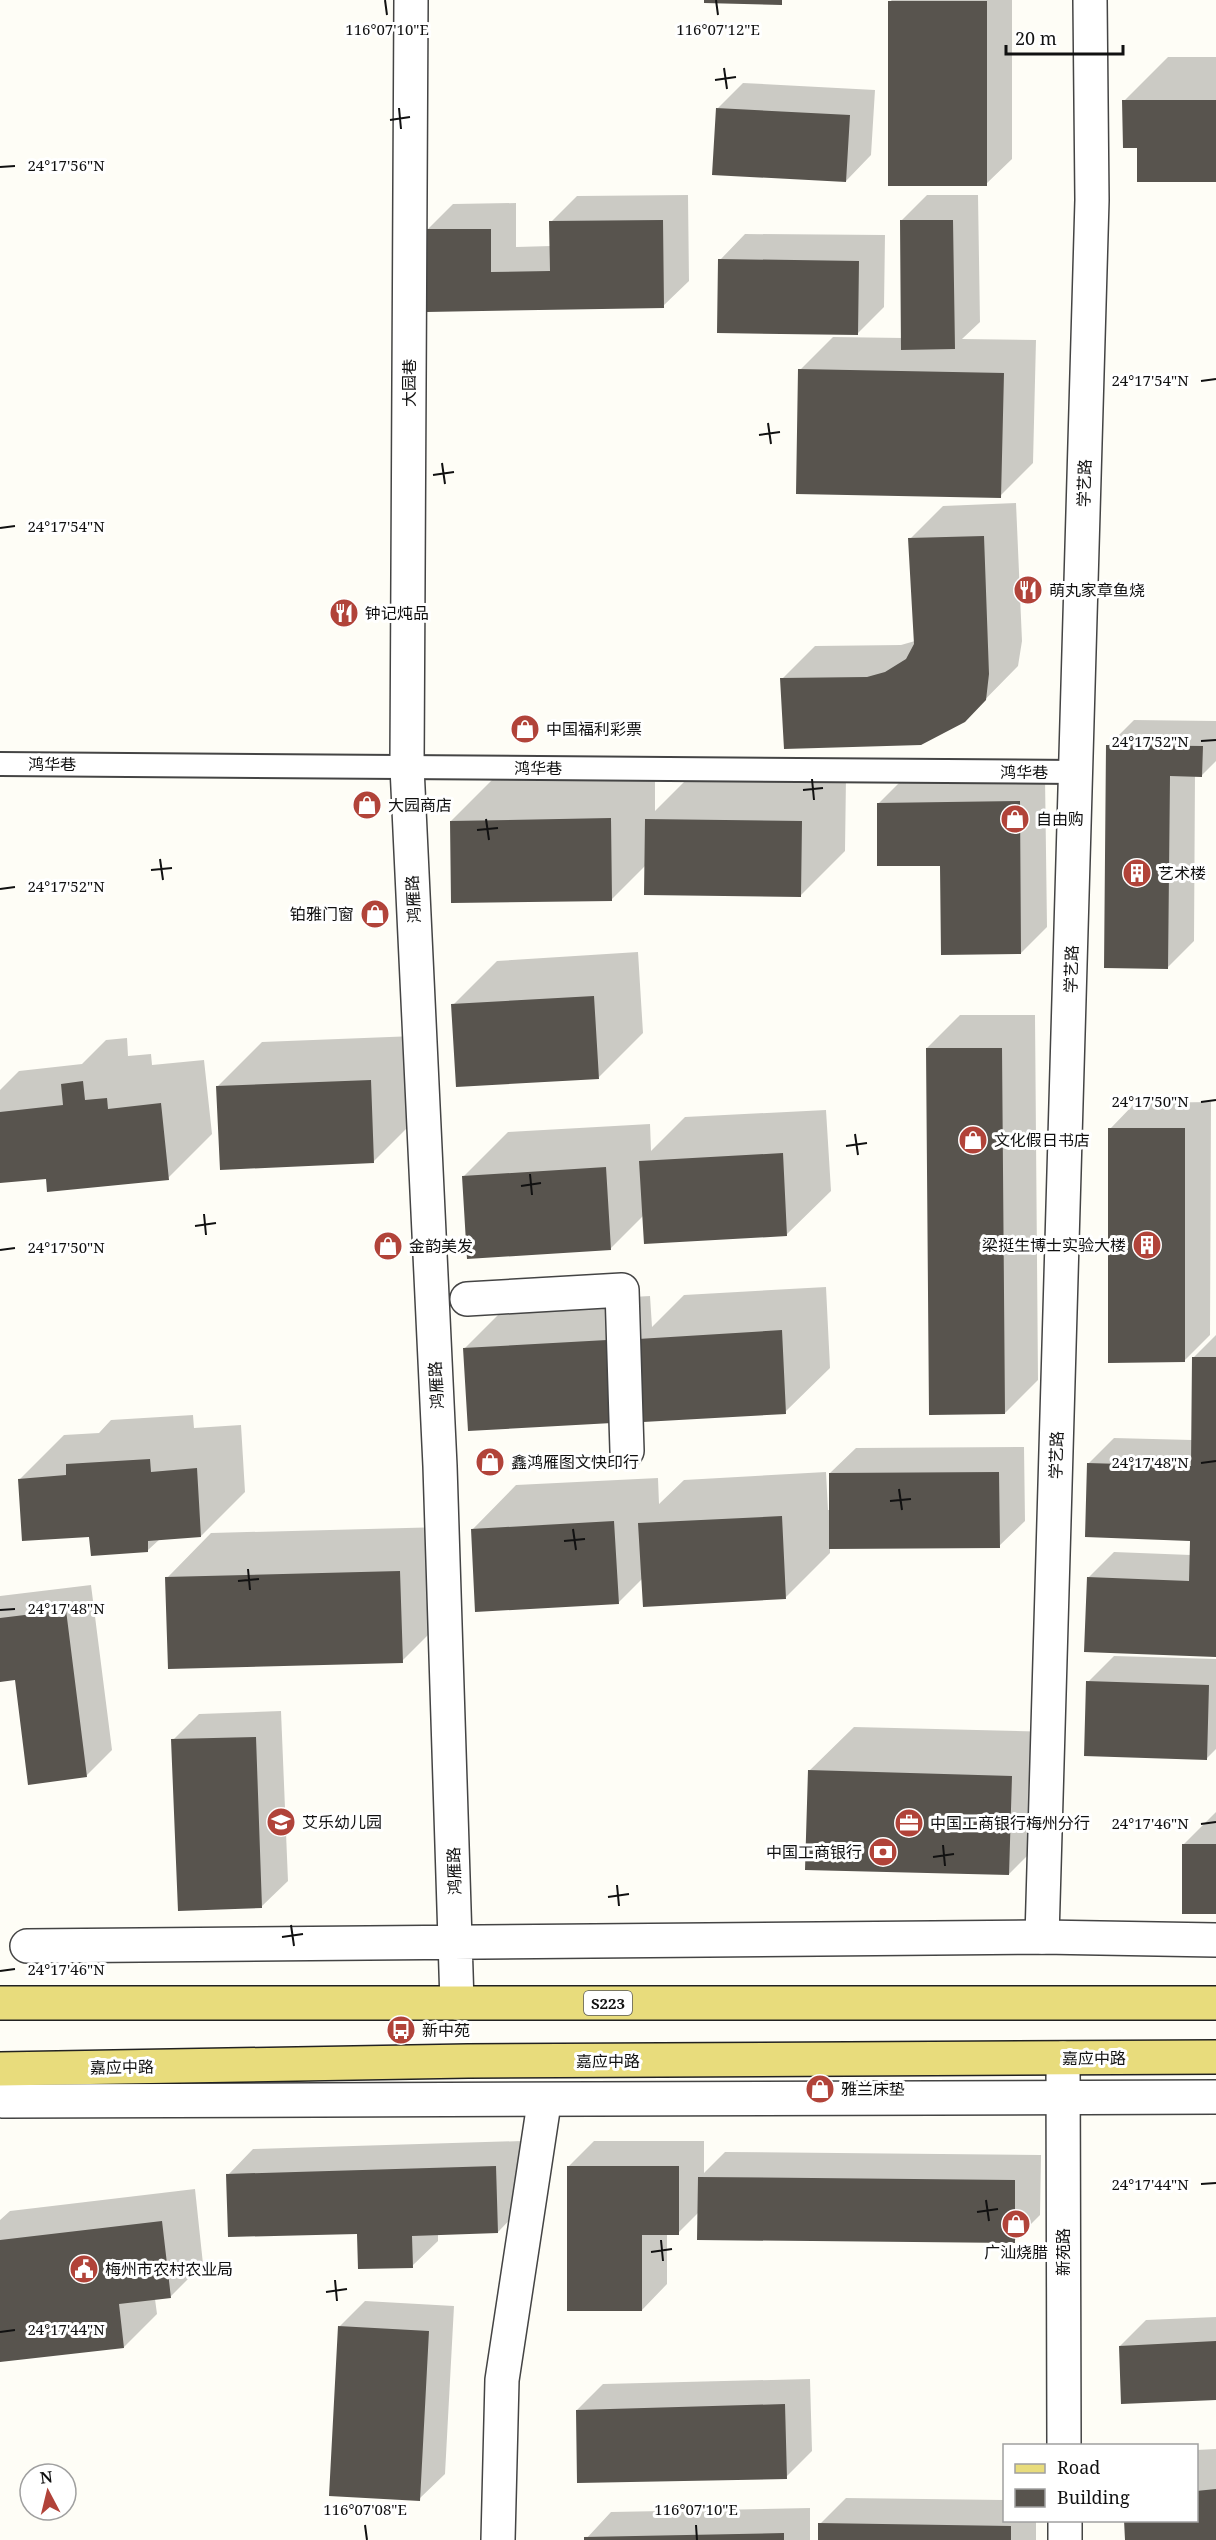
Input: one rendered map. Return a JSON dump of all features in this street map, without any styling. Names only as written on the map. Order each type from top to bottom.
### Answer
[{"type":"main road","name":"S223","points":[[0,2003],[1216,2003]]},
{"type":"main road","name":"嘉应中路","points":[[0,2069],[479,2061],[1216,2057]]},
{"type":"street","name":"大园巷","points":[[407,767],[411,0]]},
{"type":"street","name":"学艺路","points":[[1042,1937],[1092,200],[1090,0]]},
{"type":"street","name":"鸿雁路","points":[[407,767],[440,1466],[458,2003]]},
{"type":"street","points":[[467,1299],[622,1290],[627,1451]]},
{"type":"street","points":[[27,1946],[1042,1937],[1216,1940]]},
{"type":"street","name":"新苑路","points":[[1063,2058],[1064,2444]]},
{"type":"street","points":[[3,2101],[1216,2097]]},
{"type":"street","points":[[498,2540],[502,2380],[543,2110]]},
{"type":"street","points":[[1065,2522],[1065,2540]]},
{"type":"lane","name":"鸿华巷","points":[[0,764],[1076,772]]},
{"type":"building","points":[[704,0],[782,0],[782,5],[704,3]]},
{"type":"building","points":[[888,1],[987,1],[987,186],[888,186]]},
{"type":"building","points":[[1122,100],[1216,100],[1216,182],[1137,182],[1137,148],[1123,148]]},
{"type":"building","points":[[716,108],[850,115],[846,182],[712,175]]},
{"type":"building","points":[[663,220],[664,308],[426,312],[425,229],[491,229],[491,272],[550,271],[549,221]]},
{"type":"building","points":[[900,220],[953,220],[955,349],[901,350]]},
{"type":"building","points":[[718,259],[859,261],[858,335],[717,333]]},
{"type":"building","points":[[798,369],[1004,373],[1001,498],[796,494]]},
{"type":"building","points":[[984,536],[989,674],[986,700],[965,722],[921,745],[784,749],[780,678],[867,677],[885,672],[906,659],[914,644],[908,538]]},
{"type":"building","name":"艺术楼","points":[[1106,745],[1203,746],[1202,777],[1170,776],[1168,969],[1104,968]]},
{"type":"building","points":[[1020,801],[1021,954],[941,955],[940,866],[877,866],[877,803]]},
{"type":"building","points":[[611,818],[612,901],[451,903],[450,821]]},
{"type":"building","points":[[645,819],[802,821],[801,897],[644,895]]},
{"type":"building","points":[[594,996],[599,1079],[456,1087],[451,1004]]},
{"type":"building","points":[[926,1048],[1002,1048],[1005,1414],[929,1415]]},
{"type":"building","points":[[371,1080],[374,1163],[220,1170],[216,1086]]},
{"type":"building","points":[[83,1081],[85,1100],[107,1098],[108,1109],[161,1103],[169,1180],[47,1192],[46,1179],[0,1183],[0,1112],[63,1105],[61,1084]]},
{"type":"building","name":"梁挺生博士实验大楼","points":[[1108,1128],[1185,1128],[1185,1362],[1108,1363]]},
{"type":"building","points":[[783,1153],[787,1236],[644,1244],[639,1161]]},
{"type":"building","points":[[606,1167],[611,1250],[467,1259],[462,1176]]},
{"type":"building","points":[[782,1330],[786,1414],[643,1422],[638,1339]]},
{"type":"building","points":[[607,1340],[612,1423],[468,1431],[463,1348]]},
{"type":"building","points":[[1192,1357],[1216,1357],[1216,1657],[1084,1652],[1087,1577],[1189,1581],[1190,1541],[1085,1537],[1087,1463],[1191,1466]]},
{"type":"building","points":[[150,1459],[151,1472],[197,1468],[201,1537],[148,1541],[148,1552],[91,1556],[89,1537],[22,1541],[18,1479],[66,1475],[66,1464]]},
{"type":"building","points":[[999,1472],[1000,1548],[829,1549],[829,1473]]},
{"type":"building","points":[[782,1516],[786,1599],[643,1607],[638,1523]]},
{"type":"building","points":[[614,1521],[619,1604],[475,1612],[471,1529]]},
{"type":"building","points":[[400,1571],[403,1663],[168,1669],[165,1577]]},
{"type":"building","points":[[66,1610],[87,1777],[28,1785],[15,1680],[0,1682],[0,1618]]},
{"type":"building","points":[[1086,1681],[1209,1685],[1207,1760],[1084,1756]]},
{"type":"building","points":[[256,1737],[262,1908],[178,1911],[171,1739]]},
{"type":"building","name":"中国工商银行梅州分行","points":[[808,1770],[1012,1776],[1009,1875],[805,1870]]},
{"type":"building","points":[[1182,1844],[1216,1844],[1216,1914],[1182,1914]]},
{"type":"building","points":[[496,2166],[498,2233],[412,2236],[413,2268],[358,2269],[357,2234],[228,2237],[226,2174]]},
{"type":"building","points":[[567,2166],[679,2166],[679,2235],[642,2235],[642,2311],[567,2311]]},
{"type":"building","points":[[698,2177],[1015,2180],[1015,2243],[697,2240]]},
{"type":"building","name":"梅州市农村农业局","points":[[162,2221],[171,2298],[119,2304],[124,2348],[0,2362],[0,2240]]},
{"type":"building","points":[[338,2326],[429,2331],[420,2501],[329,2496]]},
{"type":"building","points":[[1216,2341],[1216,2400],[1121,2404],[1119,2346]]},
{"type":"building","points":[[785,2404],[787,2479],[577,2483],[576,2410]]},
{"type":"building","points":[[1216,2489],[1216,2540],[1125,2540],[1124,2522],[1198,2522],[1198,2491]]},
{"type":"building","points":[[818,2523],[1011,2526],[1011,2540],[818,2540]]},
{"type":"building","points":[[784,2533],[784,2540],[584,2540],[584,2537]]},
{"type":"place","name":"萌丸家章鱼烧","points":[[1028,590]]},
{"type":"place","name":"钟记炖品","points":[[344,613]]},
{"type":"place","name":"中国福利彩票","points":[[525,729]]},
{"type":"place","name":"大园商店","points":[[367,805]]},
{"type":"place","name":"自由购","points":[[1015,819]]},
{"type":"place","name":"艺术楼","points":[[1137,873]]},
{"type":"place","name":"铂雅门窗","points":[[375,914]]},
{"type":"place","name":"文化假日书店","points":[[973,1140]]},
{"type":"place","name":"梁挺生博士实验大楼","points":[[1147,1245]]},
{"type":"place","name":"金韵美发","points":[[388,1246]]},
{"type":"place","name":"鑫鸿雁图文快印行","points":[[490,1462]]},
{"type":"place","name":"艾乐幼儿园","points":[[281,1822]]},
{"type":"place","name":"中国工商银行梅州分行","points":[[909,1823]]},
{"type":"place","name":"中国工商银行","points":[[883,1852]]},
{"type":"place","name":"新中苑","points":[[401,2030]]},
{"type":"place","name":"雅兰床垫","points":[[820,2089]]},
{"type":"place","name":"广汕烧腊","points":[[1016,2224]]},
{"type":"place","name":"梅州市农村农业局","points":[[84,2269]]}]
